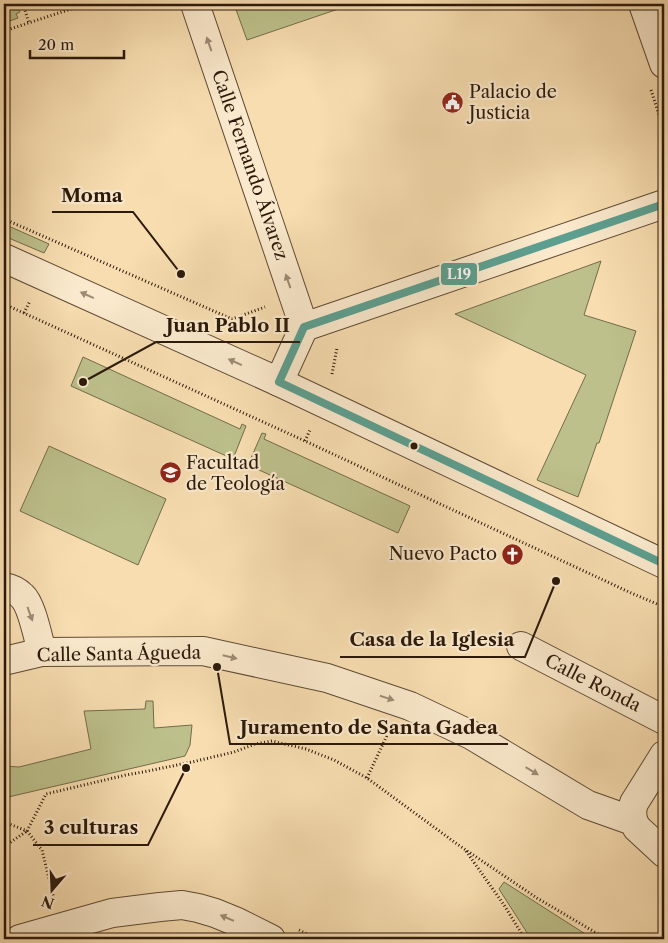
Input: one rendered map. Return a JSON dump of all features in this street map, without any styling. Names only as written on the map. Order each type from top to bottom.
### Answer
[{"type":"street","name":"Calle Fernando Álvarez","points":[[195,4],[304,327]]},
{"type":"street","points":[[644,4],[664,64]]},
{"type":"street","points":[[279,382],[304,327],[664,204]]},
{"type":"street","points":[[4,258],[279,382],[664,564]]},
{"type":"street","points":[[4,587],[10,588],[22,596],[30,610],[42,652]]},
{"type":"street","name":"Calle Ronda","points":[[521,646],[664,720]]},
{"type":"street","name":"Calle Santa Águeda","points":[[4,661],[42,652],[203,651],[327,678],[410,706],[471,734],[588,806],[633,821],[637,828],[664,853]]},
{"type":"street","points":[[633,821],[632,811],[634,803],[664,755]]},
{"type":"street","points":[[20,939],[112,913],[182,905],[215,913],[271,939]]},
{"type":"path","points":[[23,4],[29,23]]},
{"type":"path","points":[[4,31],[86,4]]},
{"type":"path","points":[[4,219],[232,319],[268,306]]},
{"type":"path","points":[[4,304],[664,607]]},
{"type":"path","points":[[367,778],[390,728]]},
{"type":"path","points":[[4,844],[8,844],[28,831],[46,794],[192,762],[234,752],[254,744],[272,741],[306,749],[334,760],[367,778],[536,898],[598,934],[612,939]]},
{"type":"path","points":[[4,822],[28,831],[42,850],[54,901]]},
{"type":"path","points":[[464,848],[525,939]]},
{"type":"path","points":[[598,934],[600,939]]},
{"type":"green space","points":[[234,4],[353,4],[247,40]]},
{"type":"green space","points":[[17,7],[20,12],[16,14],[18,18],[4,23],[4,11]]},
{"type":"green space","points":[[4,224],[49,244],[44,253],[4,236]]},
{"type":"green space","points":[[601,261],[584,315],[636,331],[599,443],[597,443],[578,497],[537,480],[586,375],[455,314]]},
{"type":"green space","points":[[83,357],[240,429],[242,424],[246,426],[233,459],[71,386]]},
{"type":"green space","points":[[262,433],[266,434],[264,439],[410,506],[398,533],[248,465]]},
{"type":"green space","points":[[49,446],[166,499],[138,565],[20,511]]},
{"type":"green space","points":[[146,701],[153,701],[154,728],[192,725],[190,745],[185,756],[4,798],[4,766],[19,767],[91,749],[84,711],[145,709]]},
{"type":"green space","points":[[504,882],[591,939],[531,939],[499,889]]},
{"type":"transit line","name":"L19","points":[[664,204],[304,327],[279,382],[664,564]]},
{"type":"place","name":"Palacio de Justicia","points":[[453,102]]},
{"type":"place","name":"Moma","points":[[181,274]]},
{"type":"place","name":"Juan Pablo II","points":[[83,382]]},
{"type":"place","name":"Facultad de Teología","points":[[170,473]]},
{"type":"place","name":"Nuevo Pacto","points":[[513,554]]},
{"type":"place","name":"Casa de la Iglesia","points":[[556,581]]},
{"type":"place","name":"Juramento de Santa Gadea","points":[[217,667]]},
{"type":"place","name":"3 culturas","points":[[186,768]]}]
